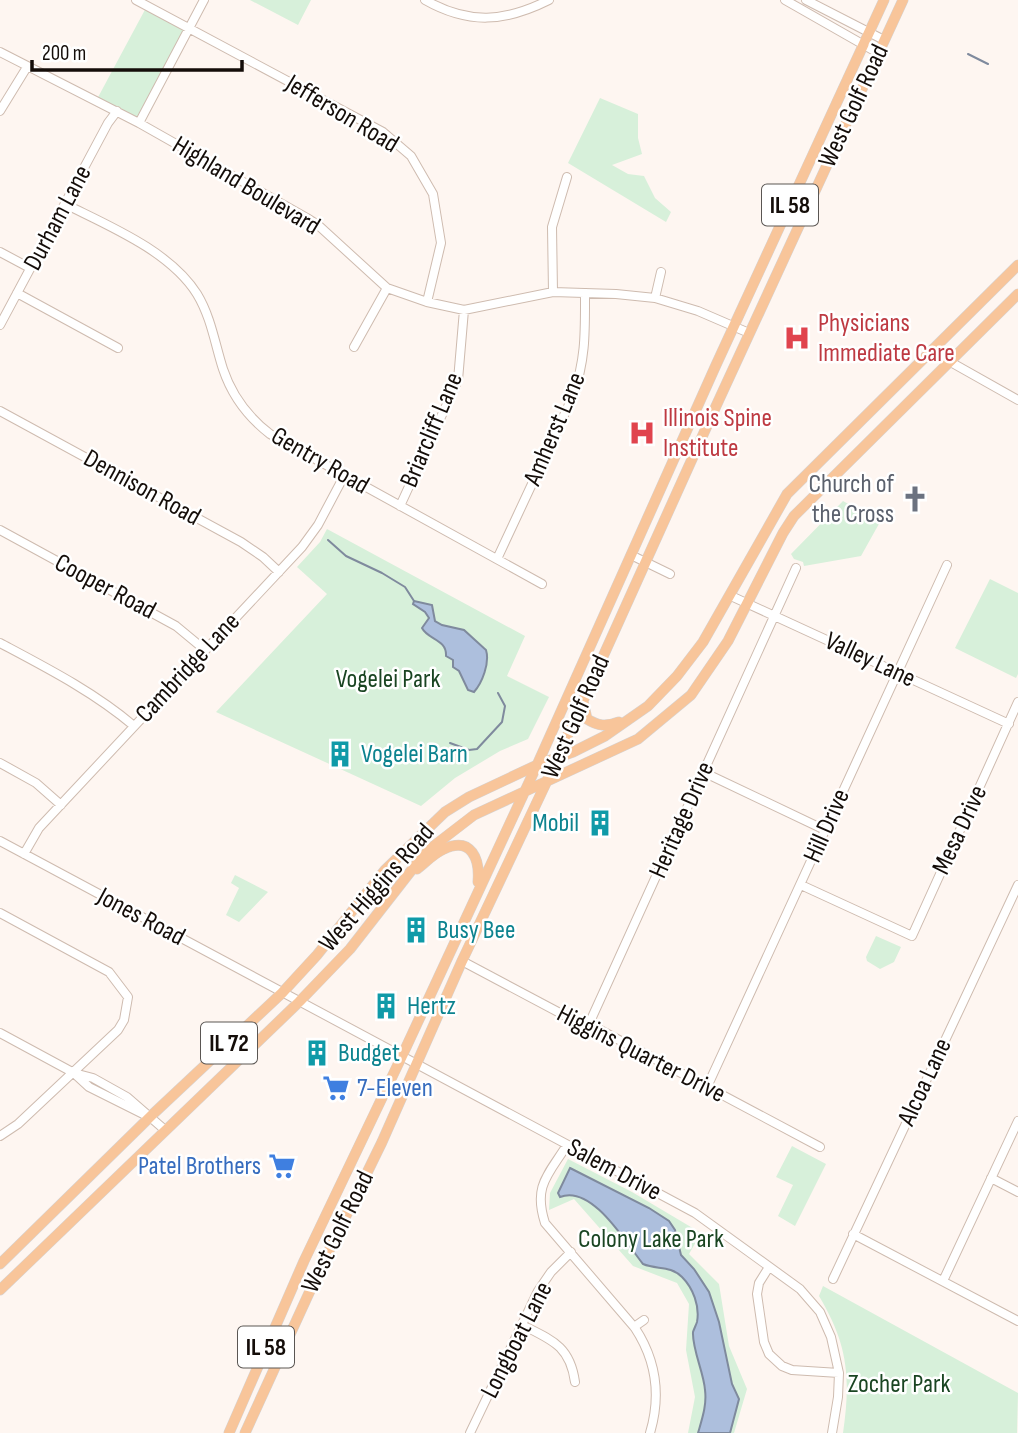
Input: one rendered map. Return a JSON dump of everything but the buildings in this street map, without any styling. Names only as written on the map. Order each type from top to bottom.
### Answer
[{"type":"main road","name":"West Golf Road","points":[[229,1433],[304,1261],[537,765],[884,0]]},
{"type":"main road","name":"West Golf Road","points":[[245,1433],[546,783],[903,0]]},
{"type":"main road","name":"West Higgins Road","points":[[0,1264],[282,993],[317,956],[385,870],[445,812],[469,797],[605,736],[648,706],[677,676],[703,642],[787,494],[1018,265]]},
{"type":"main road","name":"West Higgins Road","points":[[0,1290],[299,1002],[350,949],[421,858],[474,815],[638,739],[691,695],[728,641],[794,516],[1018,294]]},
{"type":"main road","points":[[583,701],[587,719],[599,726],[611,725],[633,717]]},
{"type":"main road","points":[[405,878],[445,848],[461,846],[469,849],[478,860],[477,891]]},
{"type":"street","name":"Jefferson Road","points":[[136,0],[383,132],[411,156],[433,194],[441,243],[427,302]]},
{"type":"street","points":[[139,123],[204,0]]},
{"type":"street","points":[[425,0],[467,17],[495,17],[519,14],[550,0]]},
{"type":"street","points":[[785,0],[878,53]]},
{"type":"street","points":[[806,0],[884,40]]},
{"type":"street","name":"Highland Boulevard","points":[[0,52],[117,111],[318,225],[387,288],[427,302],[464,310],[553,292],[655,298],[698,311],[749,333]]},
{"type":"street","points":[[0,111],[27,67]]},
{"type":"street","name":"Durham Lane","points":[[0,325],[108,123],[117,111]]},
{"type":"street","points":[[553,292],[552,227],[567,177]]},
{"type":"street","name":"Gentry Road","points":[[65,204],[150,249],[176,267],[204,306],[228,383],[249,415],[270,434],[542,584]]},
{"type":"street","points":[[0,253],[30,268]]},
{"type":"street","points":[[655,298],[661,272]]},
{"type":"street","points":[[354,347],[387,288]]},
{"type":"street","points":[[17,293],[118,348]]},
{"type":"street","name":"Amherst Lane","points":[[497,559],[580,377],[584,357],[585,293]]},
{"type":"street","name":"Briarcliff Lane","points":[[400,506],[458,380],[464,310]]},
{"type":"street","points":[[931,351],[1018,400]]},
{"type":"street","name":"Dennison Road","points":[[0,411],[241,542],[279,572]]},
{"type":"street","name":"Cambridge Lane","points":[[24,854],[39,828],[313,533],[344,476]]},
{"type":"street","name":"Cooper Road","points":[[0,530],[176,626],[205,650]]},
{"type":"street","points":[[631,555],[670,574]]},
{"type":"street","name":"Hill Drive","points":[[707,1087],[947,565]]},
{"type":"street","name":"Heritage Drive","points":[[589,1024],[796,568]]},
{"type":"street","name":"Valley Lane","points":[[731,596],[1009,724]]},
{"type":"street","points":[[0,643],[81,688],[134,726]]},
{"type":"street","name":"Mesa Drive","points":[[801,885],[912,936],[1018,702]]},
{"type":"street","points":[[0,763],[36,783],[61,805]]},
{"type":"street","points":[[704,772],[825,830]]},
{"type":"street","name":"Jones Road","points":[[0,841],[282,993]]},
{"type":"street","name":"Alcoa Lane","points":[[833,1279],[1018,885]]},
{"type":"street","points":[[0,913],[109,972],[128,997],[124,1020],[118,1030],[18,1124],[0,1136]]},
{"type":"street","name":"Higgins Quarter Drive","points":[[462,961],[575,1021],[589,1024],[820,1147]]},
{"type":"street","name":"Salem Drive","points":[[282,993],[695,1213],[800,1289],[820,1312],[831,1338],[839,1373],[832,1433]]},
{"type":"street","points":[[0,1033],[74,1073],[89,1087],[149,1118],[165,1130]]},
{"type":"street","points":[[943,1280],[1018,1121]]},
{"type":"street","points":[[566,1145],[542,1185],[539,1203],[545,1223],[635,1326],[652,1359],[655,1378],[650,1433]]},
{"type":"street","points":[[991,1178],[1018,1192]]},
{"type":"street","points":[[853,1234],[1018,1321]]},
{"type":"street","name":"Longboat Lane","points":[[470,1433],[538,1291],[551,1272],[571,1252]]},
{"type":"street","points":[[769,1267],[759,1283],[757,1294],[764,1342],[769,1354],[782,1366],[792,1370],[839,1373]]},
{"type":"street","points":[[635,1326],[644,1320]]},
{"type":"street","points":[[522,1325],[555,1342],[572,1364],[575,1381]]},
{"type":"green space","points":[[250,0],[311,0],[298,25]]},
{"type":"green space","points":[[147,6],[188,28],[139,123],[96,101]]},
{"type":"green space","points":[[600,98],[638,114],[638,138],[642,154],[612,165],[628,174],[644,176],[655,198],[671,212],[666,222],[568,163]]},
{"type":"green space","points":[[843,501],[880,522],[861,556],[804,566],[803,562],[794,559],[791,554]]},
{"type":"green space","name":"Vogelei Park","points":[[327,529],[525,636],[507,676],[549,697],[528,739],[500,751],[455,778],[421,806],[216,712],[327,594],[297,567],[320,542]]},
{"type":"green space","points":[[990,579],[1018,593],[1016,678],[955,648]]},
{"type":"green space","points":[[235,875],[268,892],[239,922],[226,915],[239,888],[231,883]]},
{"type":"green space","points":[[876,936],[901,947],[894,962],[880,969],[867,961],[866,957]]},
{"type":"green space","points":[[792,1146],[826,1164],[795,1226],[778,1216],[793,1185],[776,1177]]},
{"type":"green space","name":"Colony Lake Park","points":[[568,1159],[632,1192],[701,1233],[689,1254],[719,1284],[729,1346],[747,1389],[734,1433],[688,1433],[695,1397],[686,1350],[689,1304],[677,1283],[633,1266],[574,1199],[549,1210],[550,1193]]},
{"type":"green space","name":"Zocher Park","points":[[823,1286],[1018,1393],[1017,1433],[843,1433],[847,1395],[845,1362],[836,1330],[819,1296]]},
{"type":"water","points":[[414,601],[432,605],[435,621],[464,630],[486,650],[484,673],[474,692],[468,690],[459,671],[453,667],[453,660],[446,656],[444,646],[422,628],[429,618],[413,604]]},
{"type":"water","points":[[570,1168],[649,1208],[669,1221],[675,1230],[681,1255],[709,1292],[719,1322],[732,1384],[739,1399],[730,1433],[698,1433],[705,1396],[693,1339],[697,1310],[689,1286],[673,1271],[643,1264],[618,1230],[596,1207],[572,1195],[560,1197],[558,1193]]},
{"type":"waterway","points":[[968,54],[988,64]]},
{"type":"waterway","points":[[328,540],[346,556],[405,587],[414,601]]},
{"type":"waterway","points":[[450,743],[469,750],[477,749],[502,722],[505,706],[498,693]]},
{"type":"place","name":"Physicians Immediate Care","points":[[797,338]]},
{"type":"place","name":"Illinois Spine Institute","points":[[642,433]]},
{"type":"place","name":"Church of the Cross","points":[[915,499]]},
{"type":"place","name":"Vogelei Barn","points":[[340,754]]},
{"type":"place","name":"Mobil","points":[[600,823]]},
{"type":"place","name":"Busy Bee","points":[[416,930]]},
{"type":"place","name":"Hertz","points":[[386,1006]]},
{"type":"place","name":"Budget","points":[[317,1053]]},
{"type":"place","name":"7-Eleven","points":[[336,1088]]},
{"type":"place","name":"Patel Brothers","points":[[282,1166]]}]
